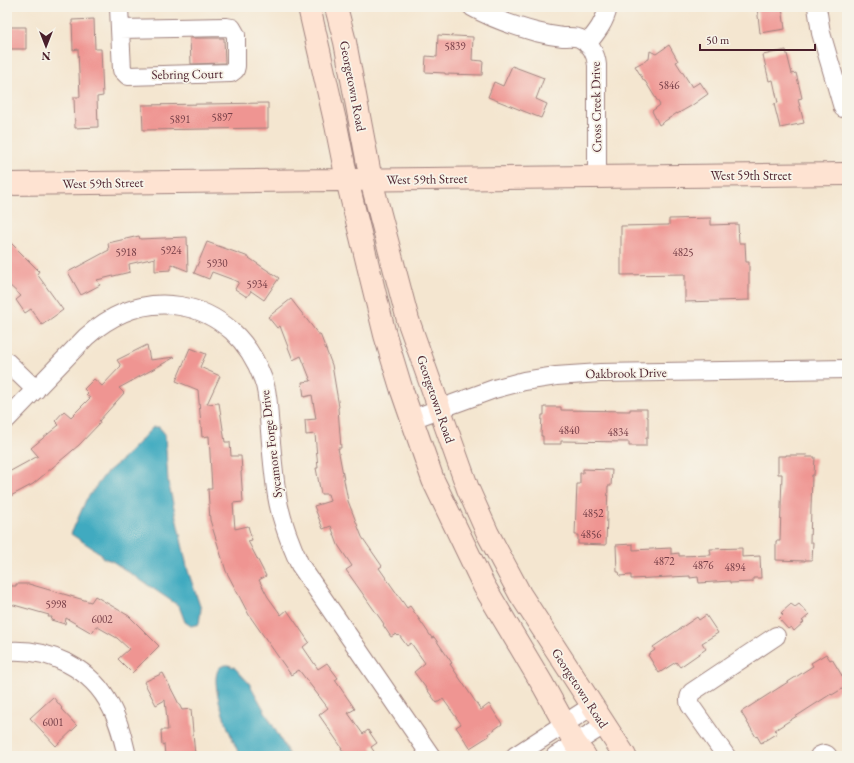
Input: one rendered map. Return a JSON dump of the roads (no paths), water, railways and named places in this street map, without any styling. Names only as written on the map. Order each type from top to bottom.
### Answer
[{"type":"main road","name":"Georgetown Road","points":[[309,7],[336,124],[347,180],[385,335],[433,480],[470,559],[580,750]]},
{"type":"main road","name":"Georgetown Road","points":[[336,7],[345,42],[371,180],[408,320],[468,489],[488,534],[520,594],[625,756]]},
{"type":"main road","name":"West 59th Street","points":[[7,184],[847,174]]},
{"type":"street","name":"Sebring Court","points":[[119,7],[121,68],[128,76],[231,73],[235,70],[236,35],[232,28],[120,29]]},
{"type":"street","name":"Cross Creek Drive","points":[[472,7],[497,12],[522,28],[536,32],[582,39],[594,53],[597,65],[596,176]]},
{"type":"street","points":[[587,44],[604,21],[608,7]]},
{"type":"street","points":[[817,7],[822,33],[843,108]]},
{"type":"street","name":"Sycamore Forge Drive","points":[[7,419],[86,337],[97,328],[121,313],[141,306],[162,304],[190,308],[204,313],[222,323],[238,337],[251,353],[263,379],[277,498],[286,533],[294,552],[307,576],[431,756]]},
{"type":"street","points":[[7,362],[36,390]]},
{"type":"street","name":"Oakbrook Drive","points":[[412,419],[494,389],[524,381],[556,376],[600,373],[847,369]]},
{"type":"street","points":[[726,756],[690,706],[690,695],[692,692],[776,636]]},
{"type":"street","points":[[7,651],[30,651],[44,654],[64,661],[77,668],[93,682],[111,705],[128,756]]},
{"type":"street","points":[[515,756],[592,706]]},
{"type":"street","points":[[555,756],[580,750],[604,725]]},
{"type":"street","points":[[819,756],[823,754],[828,756]]},
{"type":"water","points":[[153,427],[159,427],[165,434],[168,481],[188,571],[201,609],[199,624],[191,626],[185,622],[179,606],[112,561],[103,558],[100,553],[71,534],[86,500],[106,473],[123,459]]},
{"type":"water","points":[[228,665],[234,667],[249,683],[290,756],[240,756],[223,713],[217,688],[216,678],[218,670],[222,666]]}]
